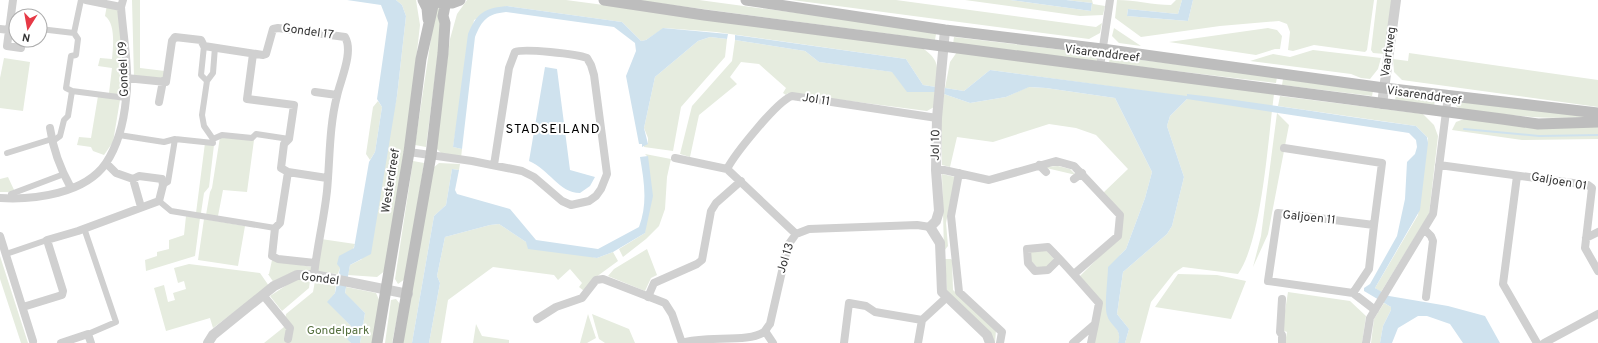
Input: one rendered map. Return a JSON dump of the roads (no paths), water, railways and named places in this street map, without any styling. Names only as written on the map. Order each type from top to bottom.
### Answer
[{"type":"main road","name":"Visarenddreef","points":[[604,0],[943,47],[1538,124],[1598,122]]},
{"type":"main road","name":"Visarenddreef","points":[[746,0],[945,30],[1102,49],[1384,88],[1598,113]]},
{"type":"main road","name":"Westerdreef","points":[[377,343],[409,152],[417,84],[429,22],[440,1]]},
{"type":"main road","name":"Westerdreef","points":[[398,343],[408,294],[431,155],[445,24],[440,1]]},
{"type":"street","points":[[81,0],[74,32],[78,39],[76,54],[72,56],[66,88],[72,91],[126,98]]},
{"type":"street","points":[[86,0],[122,4]]},
{"type":"street","points":[[1100,67],[1110,0]]},
{"type":"street","name":"Vaartweg","points":[[1382,104],[1396,0]]},
{"type":"street","name":"Gondel 09","points":[[0,198],[29,198],[71,188],[93,176],[106,163],[119,135],[126,98],[122,4]]},
{"type":"street","name":"Gondel 17","points":[[253,54],[266,54],[272,29],[278,28],[345,37],[348,43],[343,78],[337,95],[327,178],[327,190],[314,275]]},
{"type":"street","points":[[48,30],[74,32]]},
{"type":"street","name":"Jol 10","points":[[930,227],[936,221],[939,211],[936,170],[937,118],[945,30]]},
{"type":"street","points":[[126,78],[166,82],[168,78],[172,41],[175,37],[201,40],[204,46],[201,75],[207,81]]},
{"type":"street","points":[[204,46],[253,54],[247,100],[294,105],[289,139],[284,144],[281,168],[288,172],[327,178]]},
{"type":"street","points":[[216,47],[213,73],[207,81],[202,115],[204,126],[213,139],[222,135],[252,138],[256,134],[289,139]]},
{"type":"street","points":[[409,152],[472,161],[522,171],[534,177],[562,201],[571,205],[589,201],[596,196],[601,189],[607,174],[594,75],[587,58],[534,51],[519,50],[515,52],[510,68],[494,165]]},
{"type":"street","points":[[159,102],[162,81]]},
{"type":"street","points":[[7,153],[52,140],[60,136],[64,120],[68,116],[72,91]]},
{"type":"street","points":[[315,92],[337,95]]},
{"type":"street","name":"Jol 11","points":[[727,169],[732,159],[764,121],[784,101],[792,96],[937,118]]},
{"type":"street","points":[[1366,343],[1370,318],[1433,214],[1448,96]]},
{"type":"street","points":[[50,128],[52,140],[64,174],[71,188]]},
{"type":"street","points":[[119,135],[164,142],[175,139],[213,143]]},
{"type":"street","points":[[163,185],[168,182],[175,139]]},
{"type":"street","points":[[1284,148],[1382,162],[1369,269],[1353,293]]},
{"type":"street","points":[[675,158],[727,169],[796,234]]},
{"type":"street","points":[[936,170],[959,173],[989,180],[1056,161],[1074,166],[1120,215],[1118,236],[1074,274]]},
{"type":"street","points":[[106,163],[116,173],[132,179],[139,176],[162,180],[163,185],[159,201]]},
{"type":"street","points":[[1039,165],[1046,172]]},
{"type":"street","name":"Galjoen 01","points":[[1439,165],[1588,185],[1592,188],[1585,248],[1598,271]]},
{"type":"street","points":[[288,172],[280,223],[275,228],[272,256],[278,259],[315,263]]},
{"type":"street","points":[[959,173],[951,216],[959,292],[1002,332],[1000,343]]},
{"type":"street","points":[[11,194],[64,174]]},
{"type":"street","points":[[1074,179],[1082,174]]},
{"type":"street","points":[[1517,176],[1504,284],[1536,343]]},
{"type":"street","points":[[132,179],[141,207]]},
{"type":"street","points":[[648,297],[654,283],[697,264],[702,260],[711,211],[716,204],[741,181]]},
{"type":"street","points":[[159,201],[171,211],[275,228]]},
{"type":"street","points":[[6,254],[159,201]]},
{"type":"street","name":"Galjoen 11","points":[[1374,225],[1278,213],[1268,281],[1353,293],[1377,307]]},
{"type":"street","name":"Jol 13","points":[[765,332],[770,324],[788,245],[796,234],[810,229],[917,225],[930,227]]},
{"type":"street","points":[[930,227],[940,243],[942,255],[942,292],[987,335],[990,343]]},
{"type":"street","points":[[62,343],[116,322],[84,228]]},
{"type":"street","points":[[1424,229],[1431,236],[1433,241],[1426,298]]},
{"type":"street","points":[[1586,238],[1598,232]]},
{"type":"street","points":[[0,236],[33,341]]},
{"type":"street","points":[[23,307],[62,295],[63,291],[47,240]]},
{"type":"street","points":[[942,255],[954,252]]},
{"type":"street","points":[[1059,259],[1099,303],[1091,343]]},
{"type":"street","name":"Gondel","points":[[208,343],[213,335],[263,295],[285,279],[297,275],[314,275],[408,294]]},
{"type":"street","points":[[537,319],[556,307],[582,298],[596,280],[603,279],[665,303],[672,314],[682,343],[692,339],[752,337],[765,332],[773,343]]},
{"type":"street","points":[[263,295],[290,328],[288,339]]},
{"type":"street","points":[[920,343],[922,320],[946,297]]},
{"type":"street","points":[[1282,300],[1280,332],[1282,335],[1282,343]]},
{"type":"street","points":[[844,343],[849,303],[866,306],[875,312],[922,320]]},
{"type":"street","points":[[1544,343],[1598,314]]},
{"type":"street","points":[[1073,343],[1095,324]]},
{"type":"street","points":[[88,334],[91,343]]},
{"type":"water","points":[[347,0],[396,0],[402,5],[406,16],[397,96],[371,254],[350,265],[345,293],[365,313],[360,343],[351,343],[347,339],[355,330],[327,302],[335,293],[340,268],[337,264],[339,256],[354,248],[369,162],[375,152],[382,107],[377,99],[388,23],[381,5]]},
{"type":"water","points":[[1010,0],[1066,0],[1092,3],[1091,11]]},
{"type":"water","points":[[1182,0],[1193,0],[1188,21],[1127,16],[1128,9],[1178,14]]},
{"type":"water","points":[[507,6],[622,22],[641,41],[646,40],[663,28],[728,34],[727,39],[710,37],[698,41],[655,77],[644,128],[648,144],[642,147],[642,144],[639,144],[626,76],[636,51],[635,43],[614,27],[506,12],[494,14],[483,22],[475,37],[462,149],[453,147],[468,34],[478,16],[482,13],[492,8]]},
{"type":"water","points":[[735,35],[906,59],[923,85],[936,87],[935,92],[907,92],[892,72],[819,62],[805,51],[735,40]]},
{"type":"water","points":[[545,67],[557,69],[570,170],[595,177],[590,186],[580,193],[566,189],[542,169],[529,161]]},
{"type":"water","points":[[990,70],[1187,96],[1187,94],[1416,126],[1427,137],[1428,143],[1420,210],[1375,288],[1389,296],[1448,306],[1485,316],[1500,343],[1463,343],[1450,324],[1427,316],[1418,316],[1398,328],[1392,343],[1380,343],[1383,326],[1391,307],[1364,291],[1364,288],[1370,284],[1397,236],[1405,199],[1407,162],[1415,154],[1417,147],[1416,140],[1409,133],[1187,99],[1170,116],[1167,126],[1184,177],[1172,226],[1167,234],[1123,272],[1117,314],[1129,329],[1125,343],[1118,343],[1118,331],[1109,319],[1106,311],[1108,267],[1126,249],[1145,198],[1152,172],[1115,98],[1029,87],[1006,97],[970,103],[944,94],[945,88],[964,91]]},
{"type":"water","points":[[648,156],[653,196],[645,233],[613,252],[597,258],[528,249],[526,242],[499,224],[445,237],[437,276],[440,283],[429,343],[412,343],[434,216],[446,205],[452,169],[459,170],[455,190],[457,194],[510,209],[536,240],[598,249],[639,227],[644,209],[644,183],[640,157]]},
{"type":"waterway","points":[[1464,129],[1539,136],[1598,135]]},
{"type":"district","name":"STADSEILAND","points":[[553,130]]},
{"type":"park label","name":"Gondelpark","points":[[338,331]]}]
